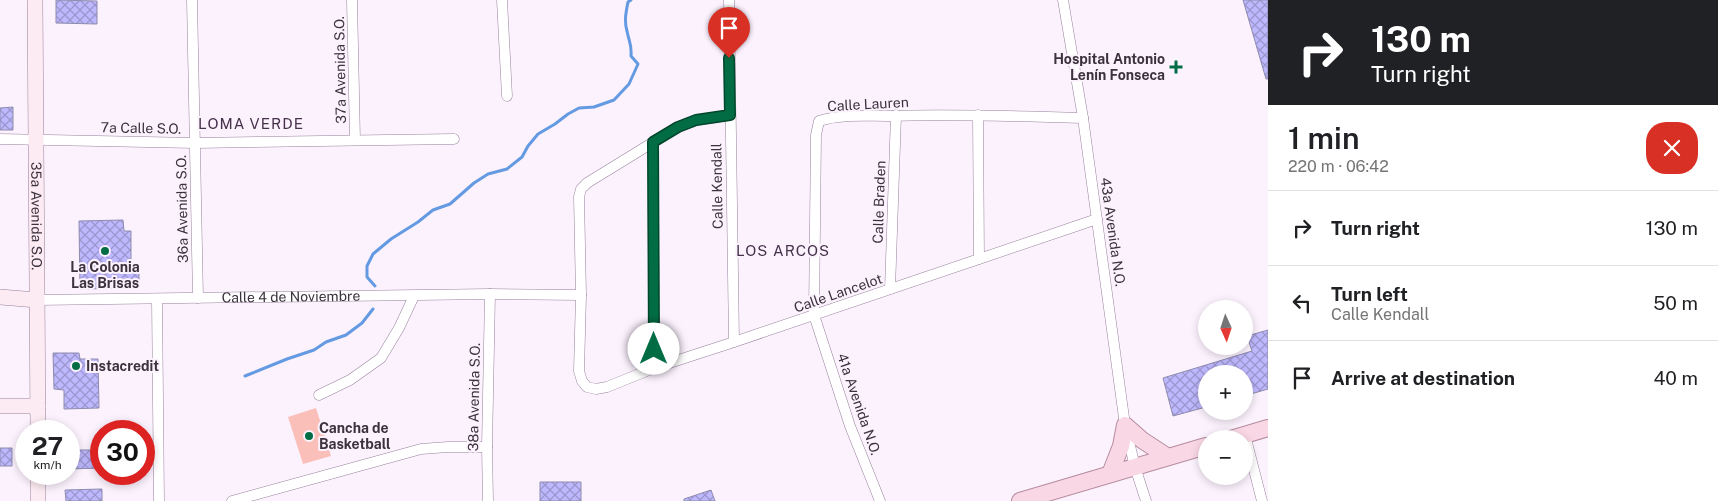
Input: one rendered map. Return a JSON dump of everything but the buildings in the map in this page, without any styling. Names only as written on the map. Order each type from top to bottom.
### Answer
[{"type":"main road","name":"35a Avenida S.O.","points":[[35,0],[38,420]]},
{"type":"main road","name":"Calle 4 de Noviembre","points":[[0,297],[37,300]]},
{"type":"main road","points":[[0,406],[38,406]]},
{"type":"main road","points":[[1125,425],[1142,440],[1168,457]]},
{"type":"main road","points":[[1110,474],[1121,446],[1125,425]]},
{"type":"main road","points":[[1253,432],[1268,428]]},
{"type":"main road","points":[[1020,501],[1198,448]]},
{"type":"main road","points":[[38,485],[38,501]]},
{"type":"street","name":"36a Avenida S.O.","points":[[192,0],[198,298]]},
{"type":"street","name":"37a Avenida S.O.","points":[[352,0],[355,140]]},
{"type":"street","points":[[502,0],[507,96]]},
{"type":"street","name":"Calle Kendall","points":[[728,0],[734,342]]},
{"type":"street","name":"43a Avenida N.O.","points":[[1063,0],[1083,118],[1125,425],[1134,467],[1146,501]]},
{"type":"street","points":[[581,295],[579,197],[581,189],[586,183],[678,127],[696,120],[730,115]]},
{"type":"street","name":"Calle Lauren","points":[[814,315],[816,135],[819,121],[830,117],[896,115],[1083,118]]},
{"type":"street","name":"Calle Braden","points":[[890,290],[896,115]]},
{"type":"street","points":[[978,115],[979,259]]},
{"type":"street","name":"7a Calle S.O.","points":[[0,139],[195,143],[454,139]]},
{"type":"street","points":[[653,142],[654,368]]},
{"type":"street","name":"Calle Lancelot","points":[[581,295],[579,371],[582,381],[587,388],[596,389],[607,387],[654,368],[1097,219]]},
{"type":"street","name":"Calle 4 de Noviembre","points":[[37,300],[490,294],[581,295]]},
{"type":"street","name":"38a Avenida S.O.","points":[[488,501],[486,447],[490,294]]},
{"type":"street","points":[[319,396],[350,380],[381,358],[400,328],[414,296]]},
{"type":"street","points":[[157,299],[159,501]]},
{"type":"street","name":"41a Avenida N.O.","points":[[814,315],[850,426],[880,501]]},
{"type":"street","points":[[232,501],[421,449],[486,447]]},
{"type":"street","points":[[1253,477],[1262,501]]},
{"type":"shaded area","name":"Cancha de Basketball","points":[[316,408],[331,456],[303,464],[288,417]]},
{"type":"waterway","points":[[375,286],[367,277],[367,266],[373,254],[391,239],[433,210],[450,204],[474,183],[488,174],[507,169],[522,157],[538,134],[568,114],[579,108],[594,107],[614,100],[629,84],[638,64],[631,56],[631,46],[626,24],[628,2],[631,0]]},
{"type":"waterway","points":[[245,376],[314,350],[326,342],[346,335],[362,323],[373,309]]},
{"type":"place","name":"Hospital Antonio Lenín Fonseca","points":[[1176,67]]},
{"type":"place","name":"La Colonia Las Brisas","points":[[105,251]]},
{"type":"place","name":"Instacredit","points":[[76,366]]},
{"type":"place","name":"Cancha de Basketball","points":[[309,436]]},
{"type":"district","name":"LOMA VERDE","points":[[251,123]]},
{"type":"district","name":"LOS ARCOS","points":[[783,250]]},
{"type":"route","points":[[654,349],[653,142],[678,127],[696,120],[730,115],[729,58]]}]
